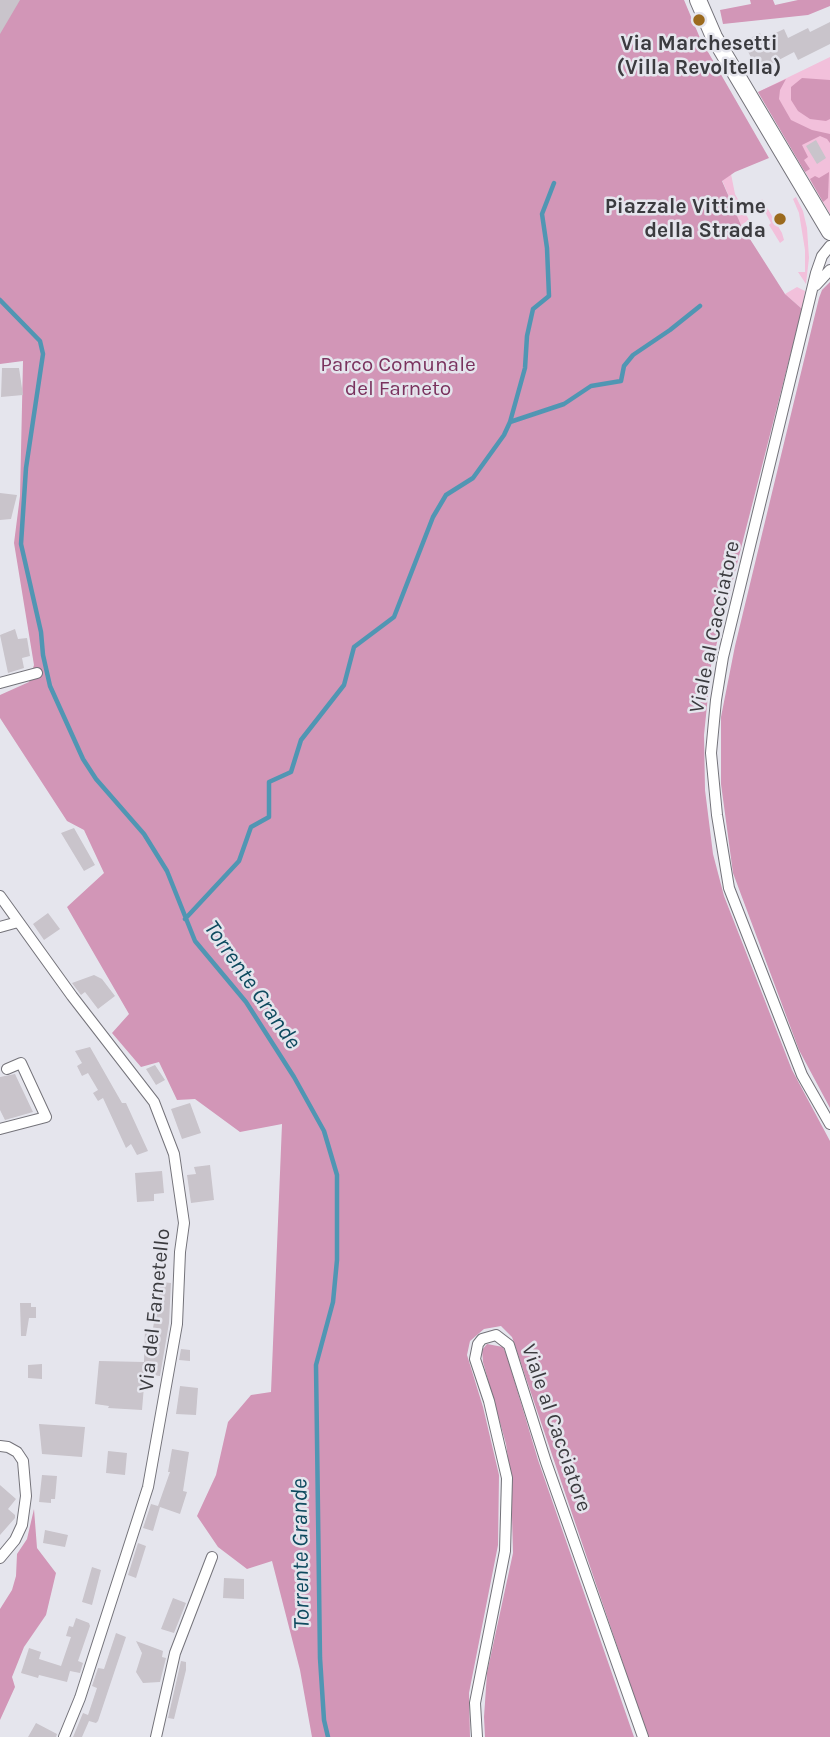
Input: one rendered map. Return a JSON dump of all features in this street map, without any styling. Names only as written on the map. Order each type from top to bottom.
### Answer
[{"type":"main road","points":[[698,0],[714,37],[830,232]]},
{"type":"street","points":[[813,291],[821,256],[830,246]]},
{"type":"street","points":[[813,291],[830,270]]},
{"type":"street","name":"Viale al Cacciatore","points":[[813,291],[723,657],[711,753],[716,815],[729,888],[802,1075],[830,1124]]},
{"type":"street","points":[[0,683],[37,673]]},
{"type":"street","name":"Via del Farnetello","points":[[0,896],[72,996],[155,1102],[174,1154],[184,1223],[177,1324],[148,1487],[84,1687],[64,1737]]},
{"type":"street","points":[[0,927],[18,922]]},
{"type":"street","points":[[0,1129],[46,1117],[21,1063],[7,1069]]},
{"type":"street","name":"Viale al Cacciatore","points":[[477,1737],[475,1703],[505,1551],[506,1478],[489,1401],[475,1359],[478,1344],[482,1339],[496,1335],[509,1345],[546,1462],[643,1737]]},
{"type":"street","points":[[0,1446],[17,1452],[23,1461],[26,1496],[22,1525],[15,1540],[0,1558]]},
{"type":"street","points":[[156,1737],[175,1653],[212,1557]]},
{"type":"shaded area","points":[[830,57],[830,214],[758,92]]},
{"type":"shaded area","points":[[731,174],[735,194],[749,220],[741,225],[722,180]]},
{"type":"shaded area","points":[[796,197],[807,228],[809,258],[806,284],[798,272],[805,272],[805,250],[799,213],[793,199]]},
{"type":"shaded area","points":[[762,199],[782,233],[784,240],[780,243],[763,208],[759,210]]},
{"type":"shaded area","points":[[797,287],[805,291],[802,309],[785,294]]},
{"type":"green space","name":"Parco Comunale del Farneto","points":[[0,0],[684,0],[700,38],[769,158],[735,172],[722,181],[741,225],[785,294],[802,309],[711,666],[704,735],[705,790],[713,854],[724,896],[792,1070],[830,1141],[830,1737],[648,1737],[512,1337],[501,1326],[484,1329],[470,1341],[467,1355],[499,1475],[498,1545],[469,1693],[470,1737],[312,1737],[300,1670],[272,1561],[247,1569],[218,1547],[197,1516],[216,1475],[228,1422],[251,1395],[271,1392],[282,1124],[240,1132],[195,1099],[177,1100],[159,1062],[141,1067],[112,1033],[129,1014],[67,907],[104,873],[84,830],[67,821],[0,718],[0,695],[29,682],[34,665],[14,543],[20,496],[23,361],[0,364]]},
{"type":"green space","points":[[750,0],[773,0],[775,5],[798,0],[830,0],[830,6],[808,15],[723,24],[720,10],[751,4]]},
{"type":"green space","points":[[802,78],[830,80],[830,119],[810,119],[798,111],[791,100],[791,87]]},
{"type":"green space","points":[[786,79],[779,99],[791,120],[812,130],[830,134],[830,143],[820,136],[802,145],[808,157],[804,160],[810,169],[805,172],[758,92]]},
{"type":"green space","points":[[829,172],[828,198],[823,202],[810,179],[815,176],[819,178]]},
{"type":"green space","points":[[830,282],[830,1108],[799,1050],[733,873],[721,784],[721,717],[735,646],[819,298]]},
{"type":"green space","points":[[487,1344],[503,1347],[507,1356],[538,1460],[634,1737],[485,1737],[487,1673],[513,1553],[511,1480],[506,1444],[483,1362],[482,1350]]},
{"type":"green space","points":[[34,1509],[37,1548],[56,1573],[46,1615],[24,1647],[12,1677],[15,1687],[0,1720],[0,1609],[12,1590],[17,1554],[27,1539]]},
{"type":"building","points":[[0,0],[20,0],[0,34]]},
{"type":"building","points":[[830,22],[830,44],[798,60],[794,52],[758,71],[743,42],[760,33],[763,39],[784,29],[788,38],[808,28],[810,32]]},
{"type":"building","points":[[816,140],[826,158],[817,164],[806,146]]},
{"type":"building","points":[[2,368],[19,368],[23,395],[1,397]]},
{"type":"building","points":[[0,493],[17,495],[11,519],[0,520]]},
{"type":"building","points":[[15,629],[18,639],[27,638],[30,656],[22,658],[24,668],[8,673],[0,635]]},
{"type":"building","points":[[74,828],[95,865],[84,871],[61,833]]},
{"type":"building","points":[[48,913],[60,929],[44,940],[33,924]]},
{"type":"building","points":[[94,975],[102,979],[115,996],[98,1009],[85,992],[81,995],[72,983]]},
{"type":"building","points":[[90,1047],[122,1103],[126,1103],[148,1151],[137,1155],[131,1144],[126,1148],[103,1098],[98,1101],[93,1093],[98,1090],[88,1073],[82,1076],[77,1066],[82,1063],[75,1051]]},
{"type":"building","points":[[155,1065],[165,1080],[156,1085],[146,1069]]},
{"type":"building","points":[[15,1074],[33,1112],[5,1120],[0,1110],[0,1077]]},
{"type":"building","points":[[190,1103],[201,1133],[182,1139],[171,1109]]},
{"type":"building","points":[[210,1165],[214,1200],[191,1203],[187,1175],[196,1174],[194,1167]]},
{"type":"building","points":[[162,1171],[164,1193],[154,1194],[154,1201],[137,1202],[135,1173]]},
{"type":"building","points":[[161,1282],[171,1283],[169,1323],[160,1376],[145,1374],[142,1410],[108,1408],[109,1406],[95,1404],[99,1361],[144,1362],[145,1328],[153,1328]]},
{"type":"building","points":[[20,1303],[31,1303],[31,1307],[36,1307],[36,1318],[29,1318],[26,1336],[21,1336]]},
{"type":"building","points":[[181,1349],[190,1350],[190,1361],[179,1360]]},
{"type":"building","points":[[42,1364],[42,1379],[28,1378],[28,1365]]},
{"type":"building","points":[[180,1386],[198,1388],[196,1415],[176,1414]]},
{"type":"building","points":[[39,1424],[85,1427],[82,1457],[42,1454]]},
{"type":"building","points":[[172,1449],[189,1452],[183,1491],[187,1492],[180,1514],[160,1507],[153,1531],[143,1528],[151,1504],[158,1506],[170,1472]]},
{"type":"building","points":[[108,1451],[127,1453],[125,1475],[106,1473]]},
{"type":"building","points":[[42,1475],[57,1476],[55,1499],[51,1499],[51,1503],[39,1502]]},
{"type":"building","points":[[0,1485],[16,1499],[8,1509],[15,1518],[0,1535]]},
{"type":"building","points":[[45,1530],[68,1535],[65,1547],[43,1543]]},
{"type":"building","points":[[138,1543],[146,1546],[136,1578],[128,1575]]},
{"type":"building","points":[[92,1567],[101,1570],[92,1605],[82,1602]]},
{"type":"building","points":[[224,1578],[244,1579],[244,1599],[223,1598]]},
{"type":"building","points":[[173,1598],[186,1603],[174,1633],[161,1629]]},
{"type":"building","points":[[76,1618],[89,1623],[90,1626],[78,1661],[83,1663],[80,1673],[70,1671],[67,1682],[21,1673],[29,1648],[41,1652],[39,1659],[61,1666],[71,1637],[66,1636],[69,1626],[73,1627]]},
{"type":"building","points":[[116,1633],[126,1637],[98,1721],[89,1721],[82,1737],[73,1737],[83,1713],[88,1715],[97,1688],[92,1686],[98,1668],[104,1669]]},
{"type":"building","points":[[136,1641],[163,1651],[162,1657],[166,1658],[160,1682],[143,1683],[136,1672],[142,1653]]},
{"type":"building","points":[[181,1661],[186,1662],[186,1670],[174,1719],[168,1718]]},
{"type":"building","points":[[36,1723],[57,1734],[56,1737],[28,1737]]},
{"type":"waterway","points":[[510,422],[525,368],[527,336],[533,309],[549,296],[542,214],[554,183]]},
{"type":"waterway","name":"Torrente Grande","points":[[0,300],[40,341],[43,354],[26,468],[21,544],[50,686],[83,759],[96,779],[144,834],[167,871],[195,941],[246,1002],[294,1077],[324,1131],[337,1175],[337,1260],[333,1302],[316,1365],[320,1658],[324,1720],[328,1737]]},
{"type":"waterway","points":[[185,919],[239,861],[251,827],[269,817],[269,782],[291,772],[301,740],[344,685],[354,647],[394,617],[433,517],[446,495],[473,478],[504,435],[510,422],[564,404],[591,386],[621,381],[624,366],[633,355],[700,306]]},
{"type":"place","name":"Via Marchesetti (Villa Revoltella)","points":[[699,20]]},
{"type":"place","name":"Piazzale Vittime della Strada","points":[[780,219]]}]
